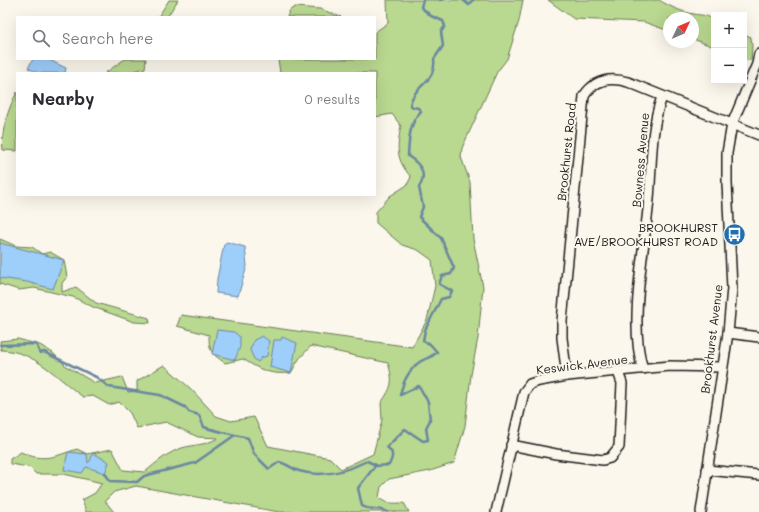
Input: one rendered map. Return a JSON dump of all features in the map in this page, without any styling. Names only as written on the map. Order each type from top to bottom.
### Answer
[{"type":"street","name":"Brookhurst Avenue","points":[[701,512],[728,333],[732,288],[727,153],[732,124],[757,64],[759,54]]},
{"type":"street","name":"Brookhurst Road","points":[[567,376],[562,338],[562,321],[584,96],[592,87],[606,79],[615,79],[628,82],[759,135]]},
{"type":"street","name":"Bowness Avenue","points":[[643,369],[639,356],[637,317],[649,200],[653,132],[662,97]]},
{"type":"street","points":[[728,333],[759,336]]},
{"type":"street","name":"Keswick Avenue","points":[[496,512],[524,392],[530,384],[567,376],[670,366],[722,367]]},
{"type":"street","points":[[511,445],[556,454],[603,460],[610,458],[619,447],[622,383],[618,372]]},
{"type":"street","points":[[707,470],[759,475]]},
{"type":"green space","points":[[169,0],[178,0],[168,16],[159,16]]},
{"type":"green space","points":[[387,0],[523,0],[519,21],[507,59],[497,72],[462,148],[461,157],[470,182],[473,239],[483,287],[478,338],[471,375],[465,426],[454,463],[430,471],[389,479],[381,487],[379,497],[381,500],[390,503],[404,503],[409,512],[279,512],[136,486],[114,492],[105,501],[114,512],[86,512],[82,500],[95,493],[102,483],[64,474],[36,474],[29,467],[10,464],[10,459],[21,452],[43,458],[56,456],[77,449],[87,454],[112,449],[123,470],[145,472],[172,452],[218,438],[198,437],[166,422],[137,428],[130,413],[119,402],[109,405],[93,396],[83,397],[35,360],[24,355],[1,350],[0,341],[18,339],[40,345],[53,353],[66,366],[95,383],[122,377],[128,392],[137,391],[137,381],[164,365],[191,389],[216,416],[231,421],[254,417],[268,446],[330,458],[341,469],[373,454],[382,420],[381,403],[388,393],[391,384],[391,375],[388,363],[311,346],[299,359],[291,373],[271,372],[260,369],[243,359],[225,363],[210,349],[209,335],[177,326],[181,315],[412,347],[427,320],[435,286],[432,260],[418,250],[402,245],[376,223],[376,212],[390,196],[407,185],[411,177],[402,164],[398,153],[401,126],[392,114],[376,117],[376,72],[280,72],[278,60],[376,60],[376,31],[388,23]]},
{"type":"green space","points":[[548,0],[659,0],[671,7],[686,12],[663,12],[663,29],[644,22],[574,19]]},
{"type":"green space","points":[[295,7],[320,9],[338,16],[287,16],[290,10]]},
{"type":"green space","points":[[699,15],[711,18],[711,46],[699,41]]},
{"type":"green space","points":[[747,35],[751,37],[751,60],[747,61]]},
{"type":"green space","points":[[124,60],[146,60],[145,68],[131,72],[106,72]]},
{"type":"green space","points":[[16,94],[16,151],[3,150],[2,143],[4,128]]},
{"type":"green space","points":[[0,239],[16,246],[32,247],[42,254],[50,252],[64,260],[67,277],[62,283],[62,292],[76,287],[96,303],[149,318],[150,323],[134,322],[93,307],[73,297],[34,288],[19,290],[0,284]]},
{"type":"water","points":[[32,60],[49,60],[66,68],[65,72],[36,72],[28,68]]},
{"type":"water","points":[[227,242],[245,247],[247,266],[238,296],[216,293],[217,279],[224,244]]},
{"type":"water","points":[[0,243],[64,260],[53,289],[27,282],[0,278]]},
{"type":"water","points":[[217,330],[234,332],[240,337],[240,347],[235,360],[212,354]]},
{"type":"water","points":[[262,336],[269,341],[267,356],[261,358],[258,362],[254,359],[250,350],[254,340]]},
{"type":"water","points":[[282,337],[297,343],[291,373],[270,367],[274,340],[281,340]]},
{"type":"water","points":[[68,452],[87,454],[88,463],[93,453],[109,462],[105,473],[86,467],[82,473],[64,470]]},
{"type":"waterway","points":[[388,512],[362,506],[358,488],[375,466],[389,465],[392,455],[391,451],[387,447],[405,429],[423,441],[428,440],[426,428],[430,420],[428,402],[419,386],[400,395],[403,385],[413,368],[421,361],[437,352],[430,344],[423,341],[425,330],[441,299],[449,297],[452,291],[439,284],[442,276],[451,274],[454,268],[441,238],[419,217],[423,207],[419,187],[422,182],[423,173],[416,162],[408,156],[409,138],[412,126],[421,111],[410,105],[416,92],[429,79],[432,73],[434,59],[443,46],[441,32],[445,26],[443,21],[431,16],[421,7],[423,0]]},
{"type":"waterway","points":[[463,0],[469,5],[473,0]]},
{"type":"waterway","points":[[0,345],[36,344],[40,353],[44,352],[96,377],[109,387],[160,395],[185,407],[189,412],[199,415],[204,427],[235,435],[195,463],[144,476],[137,482],[110,481],[105,473]]},
{"type":"waterway","points":[[235,435],[248,438],[254,454],[269,469],[279,462],[299,471],[325,474],[351,468],[367,461],[376,465]]},
{"type":"place","name":"BROOKHURST AVE/BROOKHURST ROAD","points":[[734,235]]}]
